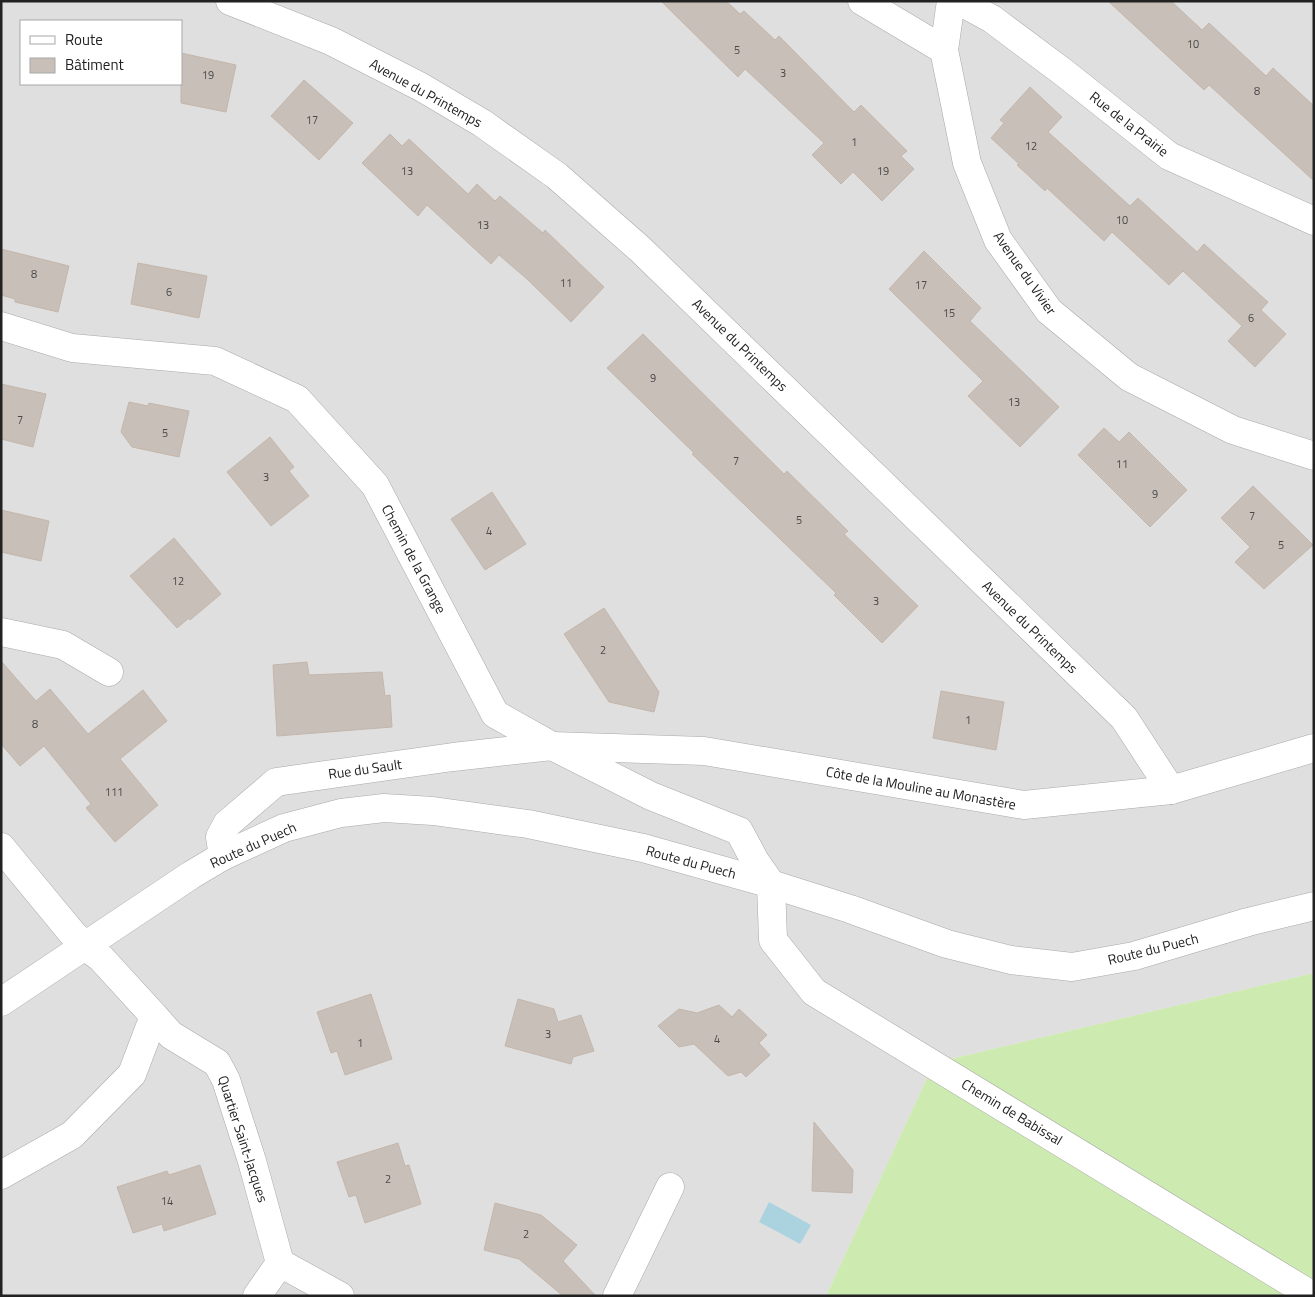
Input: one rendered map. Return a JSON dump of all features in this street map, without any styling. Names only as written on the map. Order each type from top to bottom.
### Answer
[{"type":"street","name":"Avenue du Printemps","points":[[230,1],[331,41],[421,87],[482,123],[557,176],[640,250],[1124,718],[1171,790]]},
{"type":"street","points":[[862,1],[944,50]]},
{"type":"street","name":"Avenue du Vivier","points":[[951,1],[944,50],[967,163],[998,240],[1049,312],[1129,377],[1234,430],[1314,456]]},
{"type":"street","name":"Rue de la Prairie","points":[[959,1],[1000,24],[1169,156],[1314,221]]},
{"type":"street","name":"Chemin de la Grange","points":[[1,326],[72,348],[215,361],[297,399],[375,485],[495,714],[552,746],[651,796],[739,831],[755,861],[771,884]]},
{"type":"street","points":[[1,632],[63,645],[109,672]]},
{"type":"street","name":"Côte de la Mouline au Monastère","points":[[552,746],[704,751],[1024,805],[1171,790],[1314,748]]},
{"type":"street","name":"Rue du Sault","points":[[224,856],[220,837],[227,824],[276,782],[453,757],[552,746]]},
{"type":"street","name":"Route du Puech","points":[[1,1002],[86,947],[191,875],[224,856],[284,828],[341,813],[384,808],[433,810],[528,824],[634,846],[771,884],[850,909],[947,944],[1011,960],[1072,967],[1134,956],[1248,922],[1314,906]]},
{"type":"street","name":"Quartier Saint-Jacques","points":[[1,847],[72,933],[101,958],[154,1016],[172,1034],[217,1063],[226,1080],[252,1161],[280,1263]]},
{"type":"street","name":"Chemin de Babissal","points":[[771,884],[773,940],[814,992],[1314,1296]]},
{"type":"street","points":[[1,1175],[72,1135],[132,1074],[154,1016]]},
{"type":"street","points":[[617,1296],[670,1187]]},
{"type":"street","points":[[257,1296],[280,1263],[340,1296]]},
{"type":"shaded area","points":[[1,1],[1314,1],[1314,973],[934,1063],[826,1296],[1,1296]]},
{"type":"green space","points":[[1314,973],[1314,1296],[826,1296],[934,1063]]},
{"type":"water","points":[[769,1202],[811,1225],[800,1244],[759,1222]]},
{"type":"building","points":[[661,1],[726,1],[740,14],[744,11],[775,40],[779,36],[854,112],[861,105],[907,151],[901,156],[914,169],[882,201],[853,172],[841,184],[812,155],[824,143],[745,69],[738,77]]},
{"type":"building","points":[[1108,1],[1171,1],[1202,30],[1209,23],[1266,76],[1273,68],[1314,106],[1314,181],[1209,85],[1204,90]]},
{"type":"building","points":[[182,53],[236,65],[226,112],[181,103]]},
{"type":"building","points":[[304,80],[353,123],[319,160],[271,116]]},
{"type":"building","points":[[1030,87],[1062,117],[1048,132],[1130,206],[1138,198],[1197,252],[1204,244],[1268,302],[1261,310],[1286,334],[1255,367],[1228,341],[1242,326],[1183,271],[1169,285],[1112,232],[1104,241],[1047,188],[1045,191],[991,138],[1004,123],[1000,120]]},
{"type":"building","points":[[390,134],[402,146],[409,139],[468,194],[477,184],[495,201],[500,196],[543,233],[545,230],[604,287],[571,322],[527,279],[499,255],[491,264],[427,205],[418,216],[362,163]]},
{"type":"building","points":[[1,249],[69,266],[58,312],[15,302],[15,299],[1,295]]},
{"type":"building","points":[[924,251],[981,308],[970,321],[1059,407],[1020,447],[968,396],[983,381],[889,289]]},
{"type":"building","points":[[138,263],[207,276],[199,318],[131,304]]},
{"type":"building","points":[[643,334],[784,474],[787,471],[848,531],[844,534],[918,606],[882,643],[834,595],[836,593],[692,454],[694,453],[607,368]]},
{"type":"building","points":[[1,384],[46,394],[33,447],[1,439]]},
{"type":"building","points":[[129,402],[148,406],[149,403],[189,411],[179,457],[132,447],[121,432]]},
{"type":"building","points":[[1104,428],[1119,442],[1129,432],[1187,490],[1150,527],[1078,455]]},
{"type":"building","points":[[270,437],[294,467],[289,471],[309,496],[271,526],[227,472]]},
{"type":"building","points":[[1253,486],[1313,545],[1264,589],[1235,562],[1250,547],[1221,518]]},
{"type":"building","points":[[492,492],[526,544],[485,570],[451,519]]},
{"type":"building","points":[[1,510],[49,521],[41,561],[1,552]]},
{"type":"building","points":[[174,538],[221,594],[190,620],[189,618],[177,628],[130,576]]},
{"type":"building","points":[[604,608],[659,692],[654,712],[609,702],[564,634]]},
{"type":"building","points":[[1,661],[36,701],[50,689],[88,734],[143,690],[167,721],[120,759],[158,805],[115,842],[86,808],[91,804],[44,746],[20,766],[1,744]]},
{"type":"building","points":[[307,662],[309,675],[382,672],[385,696],[390,695],[392,727],[277,736],[273,665]]},
{"type":"building","points":[[941,691],[1004,702],[996,750],[933,738]]},
{"type":"building","points":[[371,994],[392,1059],[345,1075],[337,1051],[331,1053],[317,1012]]},
{"type":"building","points":[[518,999],[554,1009],[558,1022],[581,1015],[594,1051],[573,1057],[571,1064],[505,1046]]},
{"type":"building","points":[[719,1005],[732,1017],[739,1009],[767,1035],[759,1043],[770,1055],[746,1077],[741,1072],[728,1076],[694,1044],[679,1047],[658,1026],[679,1009],[697,1013]]},
{"type":"building","points":[[814,1122],[853,1170],[852,1193],[812,1191]]},
{"type":"building","points":[[398,1143],[405,1166],[409,1165],[421,1204],[365,1223],[356,1195],[349,1197],[337,1162]]},
{"type":"building","points":[[200,1165],[216,1214],[164,1231],[162,1224],[133,1233],[117,1187],[167,1171],[169,1175]]},
{"type":"building","points":[[495,1203],[541,1215],[577,1245],[563,1261],[596,1296],[563,1296],[519,1259],[484,1250]]}]
